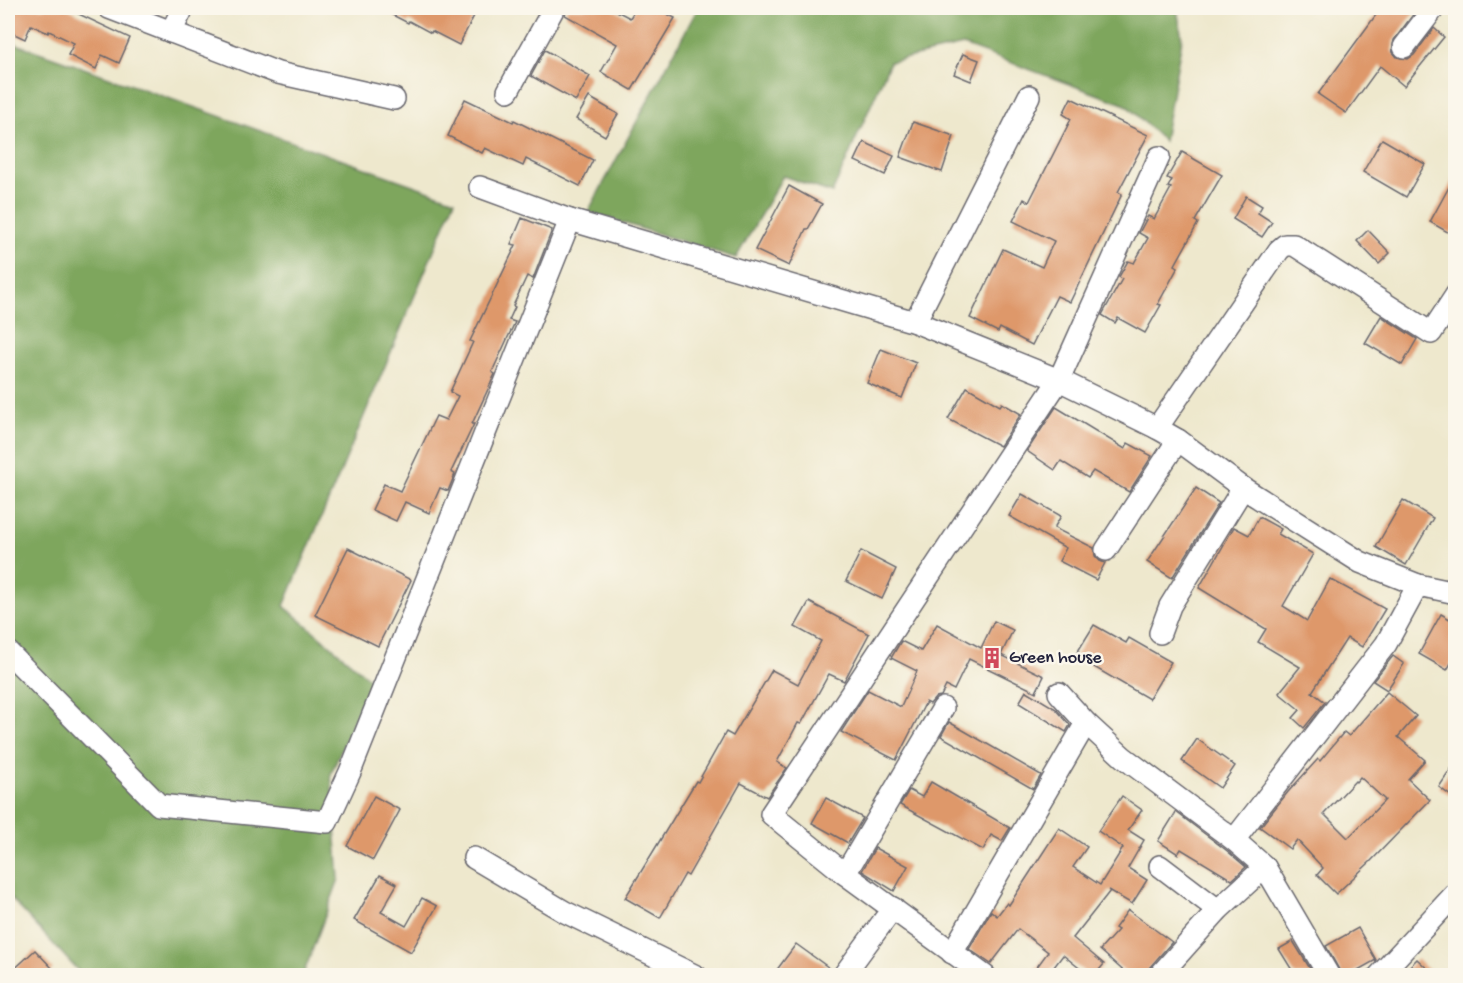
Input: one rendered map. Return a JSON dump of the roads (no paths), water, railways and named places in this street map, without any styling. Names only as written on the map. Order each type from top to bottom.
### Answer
[{"type":"street","points":[[109,8],[278,73],[394,99]]},
{"type":"street","points":[[171,32],[183,8]]},
{"type":"street","points":[[508,92],[554,8]]},
{"type":"street","points":[[1404,47],[1434,8]]},
{"type":"street","points":[[915,322],[1029,96]]},
{"type":"street","points":[[985,975],[845,874],[771,814],[1059,380],[1159,157]]},
{"type":"street","points":[[480,187],[570,220],[915,322],[1059,380],[1178,440],[1243,488],[1360,562],[1418,585],[1455,593]]},
{"type":"street","points":[[8,652],[159,805],[327,822],[350,772],[570,220]]},
{"type":"street","points":[[1157,428],[1279,250],[1285,245],[1294,245],[1431,333],[1455,295]]},
{"type":"street","points":[[1106,550],[1178,440]]},
{"type":"street","points":[[1160,633],[1170,606],[1243,488]]},
{"type":"street","points":[[1234,840],[1386,644],[1418,585]]},
{"type":"street","points":[[1059,693],[1086,723],[1123,757],[1234,840],[1265,867],[1329,975]]},
{"type":"street","points":[[845,874],[943,708]]},
{"type":"street","points":[[952,953],[1086,723]]},
{"type":"street","points":[[474,858],[565,912],[696,975]]},
{"type":"street","points":[[1160,866],[1218,910]]},
{"type":"street","points":[[1160,975],[1218,910],[1265,867]]},
{"type":"street","points":[[1379,975],[1455,893]]},
{"type":"street","points":[[843,975],[892,908]]},
{"type":"place","name":"Green house","points":[[992,658]]}]
